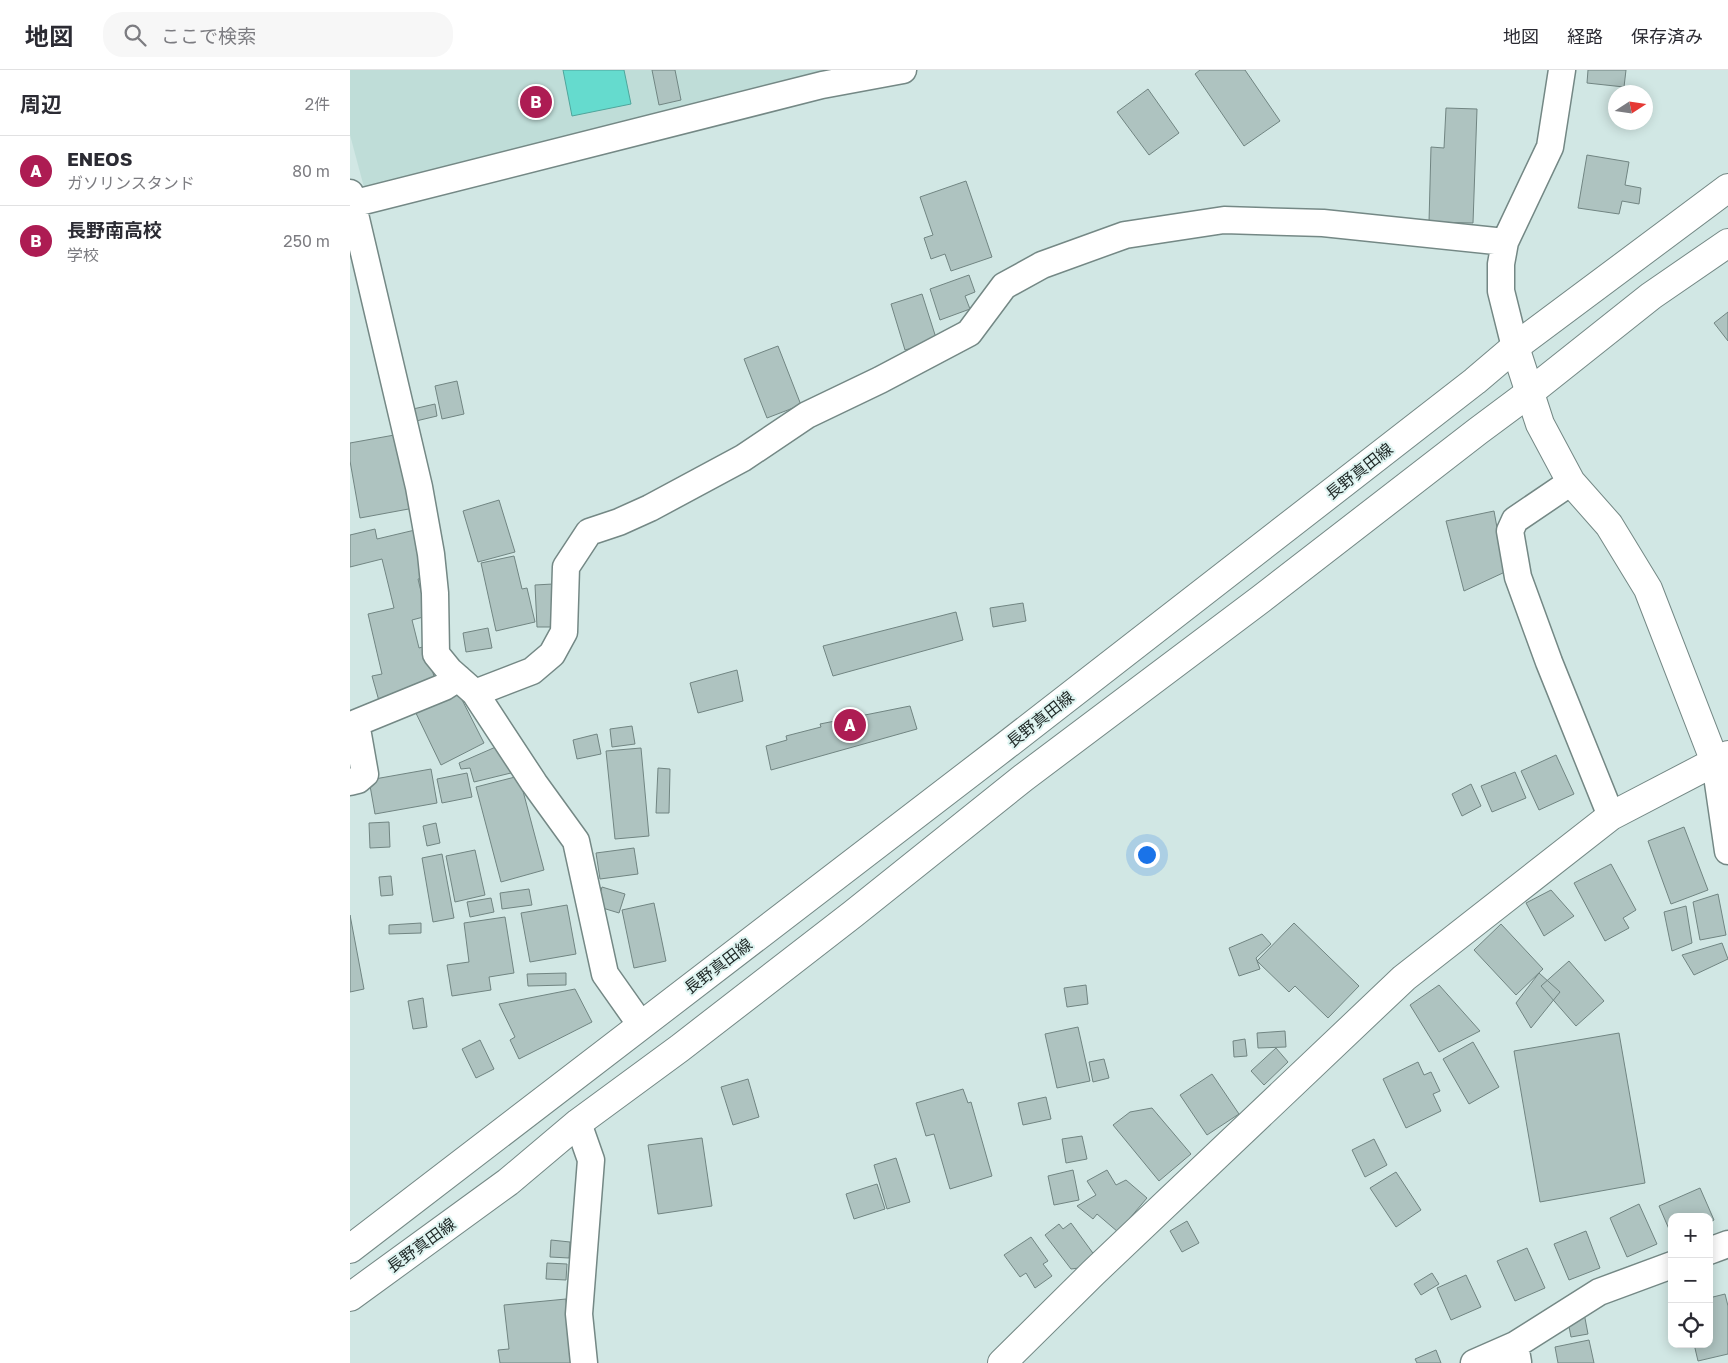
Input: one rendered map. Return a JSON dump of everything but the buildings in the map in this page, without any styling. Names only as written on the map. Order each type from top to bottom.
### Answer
[{"type":"main road","name":"長野真田線","points":[[350,1249],[1012,741],[1475,381],[1515,347],[1728,188]]},
{"type":"main road","name":"長野真田線","points":[[350,1297],[508,1182],[578,1123],[704,1030],[1023,778],[1261,600],[1478,431],[1530,393],[1651,296],[1728,243]]},
{"type":"main road","points":[[1002,1363],[1093,1273],[1404,978],[1611,816],[1722,759],[1648,589],[1609,525],[1571,482],[1540,424],[1515,347]]},
{"type":"street","points":[[641,1025],[605,974],[576,841],[466,686],[436,654],[435,593],[431,554],[419,487],[351,199],[822,86],[903,70]]},
{"type":"street","points":[[1515,347],[1500,291],[1501,264],[1505,242],[1550,147],[1562,70]]},
{"type":"street","points":[[350,782],[358,780],[365,774],[356,723],[444,687],[466,686],[532,670],[552,654],[564,632],[566,566],[589,532],[619,522],[650,508],[743,458],[807,415],[880,380],[969,333],[1004,286],[1042,265],[1126,235],[1224,220],[1323,223],[1505,242]]},
{"type":"street","points":[[1571,482],[1515,520],[1510,531],[1518,577],[1524,594],[1549,662],[1611,816]]},
{"type":"street","points":[[1722,759],[1728,851]]},
{"type":"street","points":[[578,1123],[591,1160],[579,1314],[584,1363]]},
{"type":"street","points":[[1713,1250],[1728,1244]]},
{"type":"street","points":[[1474,1363],[1517,1354],[1599,1292],[1668,1266]]},
{"type":"shaded area","points":[[350,70],[863,70],[365,191],[350,135]]},
{"type":"water","points":[[563,70],[624,70],[631,104],[572,116]]},
{"type":"place","name":"長野南高校","points":[[536,102]]},
{"type":"place","name":"ENEOS","points":[[850,725]]}]
